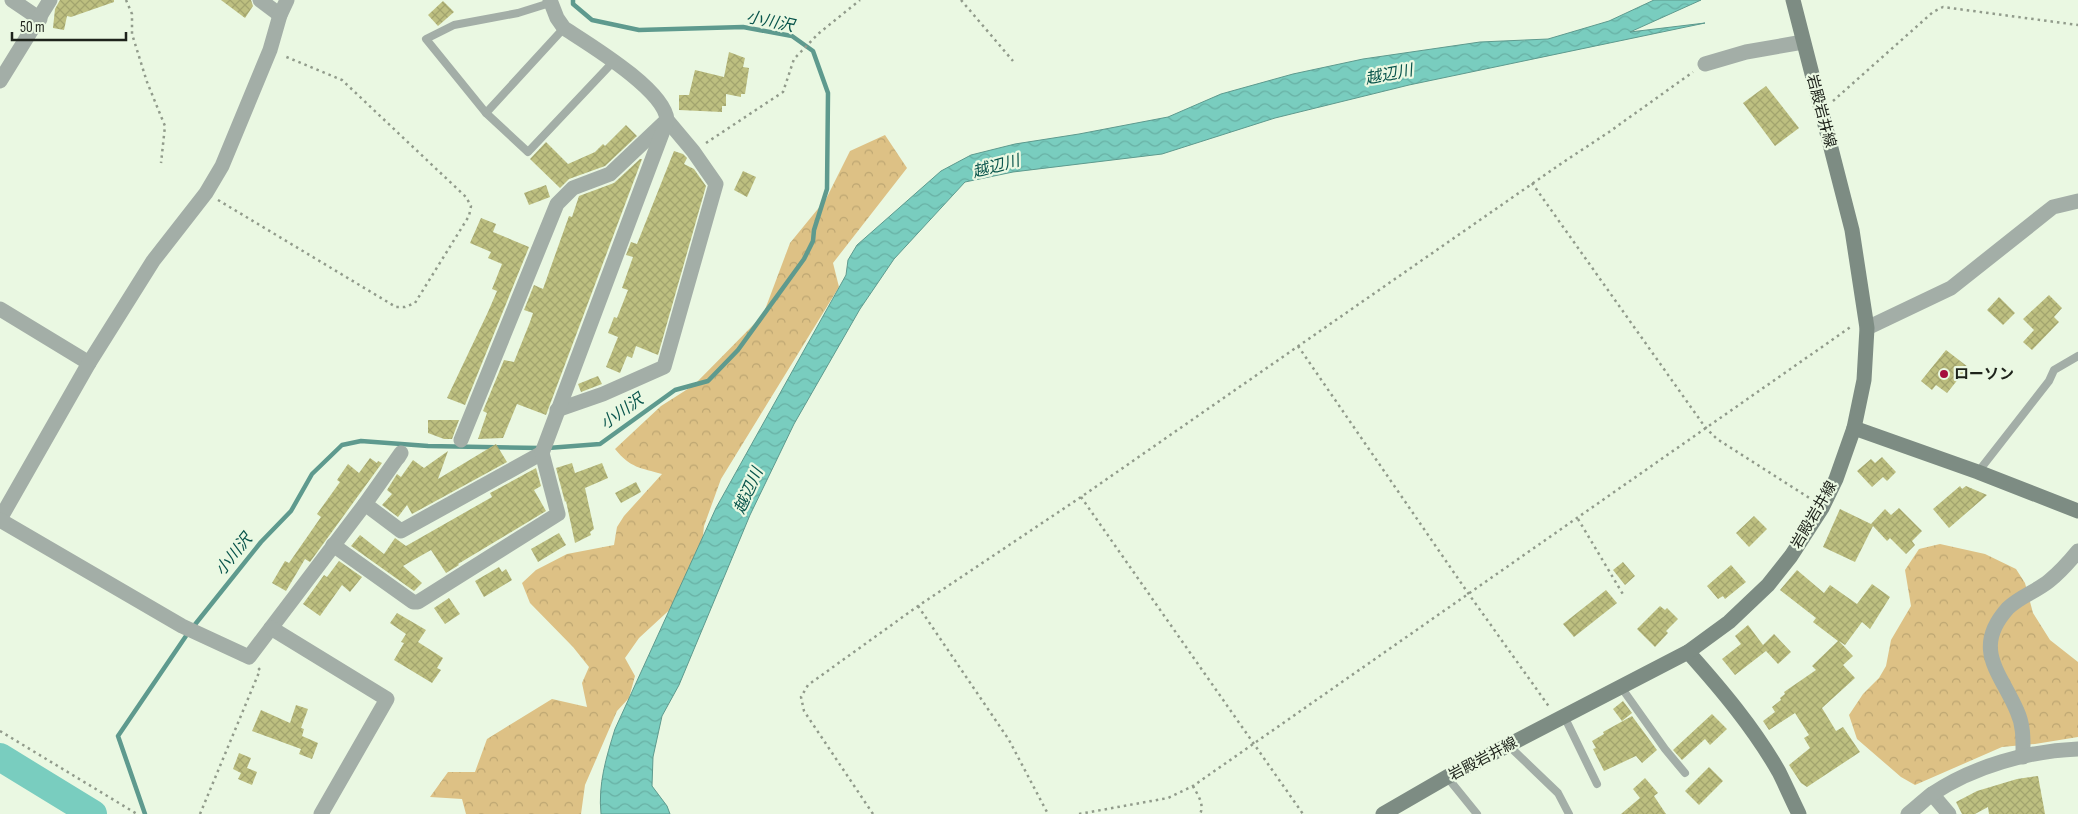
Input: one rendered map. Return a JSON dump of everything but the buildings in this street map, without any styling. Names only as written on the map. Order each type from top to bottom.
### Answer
[{"type":"main road","name":"岩殿岩井線","points":[[1383,814],[1447,777],[1688,652],[1730,622],[1768,586],[1822,508],[1836,479],[1854,428],[1864,380],[1866,324],[1852,230],[1793,0]]},
{"type":"main road","points":[[1854,428],[1978,472],[2078,511]]},
{"type":"main road","points":[[1688,652],[1723,692],[1754,733],[1778,772],[1799,814]]},
{"type":"street","points":[[12,0],[40,18]]},
{"type":"street","points":[[0,81],[50,0]]},
{"type":"street","points":[[260,0],[280,15]]},
{"type":"street","points":[[287,0],[280,15],[270,50],[222,166],[206,193],[153,261],[89,363],[0,519],[182,626],[249,657],[365,504],[401,453],[398,458]]},
{"type":"street","points":[[333,545],[413,602],[418,602],[558,514],[542,453],[667,120],[666,113],[660,102],[630,73],[564,28],[556,18],[550,2]]},
{"type":"street","points":[[1704,64],[1746,52],[1803,42]]},
{"type":"street","points":[[557,410],[603,394],[664,367],[716,184],[694,151],[667,120]]},
{"type":"street","points":[[461,440],[557,204],[573,188],[610,174],[667,120]]},
{"type":"street","points":[[1866,324],[1951,288],[2053,207],[2078,201]]},
{"type":"street","points":[[0,309],[89,363]]},
{"type":"street","points":[[365,504],[401,531],[542,453]]},
{"type":"street","points":[[2023,756],[2022,726],[2018,712],[2000,680],[1990,657],[1992,636],[2001,616],[2010,606],[2049,581],[2067,565],[2078,551]]},
{"type":"street","points":[[271,628],[387,698],[321,814]]},
{"type":"street","points":[[1908,814],[1932,794],[1976,771],[2023,756],[2050,751],[2078,750]]},
{"type":"street","points":[[1932,794],[1949,814]]},
{"type":"lane","points":[[550,2],[518,13],[454,25],[426,39],[486,113],[528,152],[614,61]]},
{"type":"lane","points":[[486,113],[564,28]]},
{"type":"lane","points":[[1978,472],[2049,381],[2054,370],[2078,356]]},
{"type":"lane","points":[[1621,687],[1665,749],[1685,773]]},
{"type":"lane","points":[[1561,718],[1596,784]]},
{"type":"lane","points":[[1508,746],[1558,793],[1569,814]]},
{"type":"lane","points":[[1447,777],[1477,814]]},
{"type":"path","points":[[126,0],[132,14],[132,34],[147,82],[165,126],[161,163]]},
{"type":"path","points":[[694,151],[783,92],[794,59],[818,34],[860,0]]},
{"type":"path","points":[[961,0],[1013,61]]},
{"type":"path","points":[[1822,111],[1933,12],[1943,7],[2078,25]]},
{"type":"path","points":[[206,193],[396,307],[405,307],[415,303],[468,216],[472,206],[466,197],[342,80],[270,50]]},
{"type":"path","points":[[873,814],[804,711],[801,697],[808,685],[918,606],[1081,497],[1532,183],[1609,132],[1704,64]]},
{"type":"path","points":[[1532,183],[1706,427],[1717,439],[1805,494],[1822,508]]},
{"type":"path","points":[[1079,814],[1168,798],[1193,786],[1468,593],[1578,519],[1845,330],[1866,324]]},
{"type":"path","points":[[1298,346],[1468,593],[1561,718]]},
{"type":"path","points":[[1081,497],[1303,814]]},
{"type":"path","points":[[1578,519],[1624,596]]},
{"type":"path","points":[[918,606],[1009,740],[1048,814]]},
{"type":"path","points":[[200,814],[260,670],[249,657]]},
{"type":"path","points":[[0,731],[137,814]]},
{"type":"path","points":[[1193,786],[1200,800],[1202,810],[1200,814]]},
{"type":"green space","points":[[885,135],[907,168],[833,263],[839,287],[721,479],[704,526],[701,553],[677,603],[639,638],[625,658],[635,676],[629,698],[617,711],[585,785],[581,814],[466,814],[462,799],[430,797],[448,772],[475,772],[487,739],[552,699],[587,707],[582,683],[589,667],[573,647],[530,603],[522,583],[536,570],[567,554],[614,545],[617,527],[624,516],[662,474],[631,464],[615,449],[661,406],[694,385],[763,315],[790,243],[826,199],[850,151]]},
{"type":"green space","points":[[1940,544],[1985,554],[2016,569],[2025,583],[2033,613],[2050,640],[2078,662],[2078,737],[2002,747],[1915,785],[1901,777],[1857,739],[1849,715],[1863,694],[1879,678],[1886,666],[1891,640],[1911,606],[1905,570],[1919,549]]},
{"type":"water","name":"越辺川","points":[[1654,0],[1701,0],[1630,32],[1705,23],[1409,85],[1275,118],[1162,154],[1013,172],[965,182],[894,259],[860,309],[794,424],[750,515],[679,685],[662,716],[653,757],[652,786],[667,806],[670,814],[601,814],[602,782],[615,729],[716,508],[846,275],[848,260],[857,245],[941,171],[971,155],[1015,144],[1168,117],[1221,94],[1293,74],[1363,59],[1480,42],[1548,39],[1609,21]]},
{"type":"waterway","name":"小川沢","points":[[548,448],[600,444],[675,390],[708,381],[738,350],[804,259],[813,241],[814,230],[827,189],[828,93],[813,51],[792,36],[743,27],[639,30],[592,20],[573,4],[573,0]]},
{"type":"waterway","name":"小川沢","points":[[193,627],[261,542],[291,511],[312,474],[342,445],[361,441],[428,446],[540,448]]},
{"type":"waterway","name":"小川沢","points":[[145,814],[118,736],[188,633]]},
{"type":"waterway","points":[[0,757],[93,814]]},
{"type":"place","name":"ローソン","points":[[1944,374]]}]
